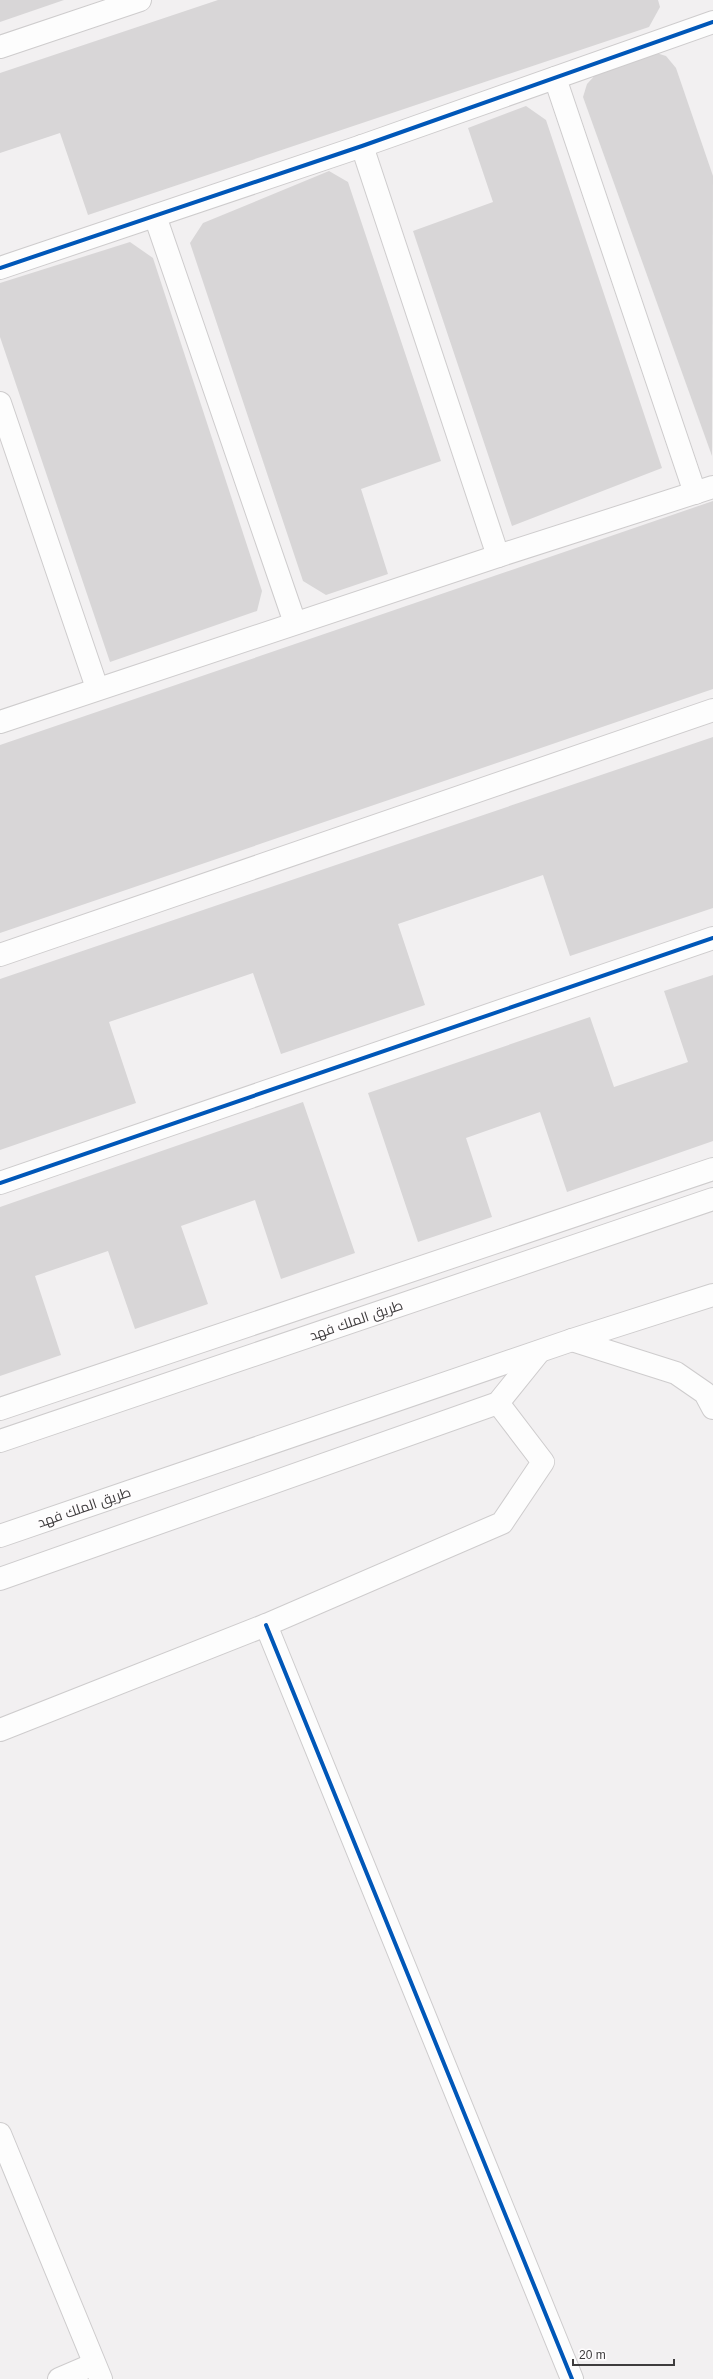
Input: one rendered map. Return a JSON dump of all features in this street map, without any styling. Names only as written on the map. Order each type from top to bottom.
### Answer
[{"type":"main road","points":[[0,47],[140,0]]},
{"type":"main road","points":[[0,268],[362,146],[713,22]]},
{"type":"main road","points":[[0,722],[97,688],[704,490],[554,78]]},
{"type":"main road","points":[[362,146],[498,556]]},
{"type":"main road","points":[[155,216],[295,623]]},
{"type":"main road","points":[[0,403],[97,688]]},
{"type":"main road","points":[[0,955],[713,710]]},
{"type":"main road","points":[[0,1183],[713,938]]},
{"type":"main road","points":[[0,1409],[713,1169]]},
{"type":"main road","name":"طريق الملك فهد","points":[[0,1441],[713,1199]]},
{"type":"main road","name":"طريق الملك فهد","points":[[0,1536],[572,1340],[713,1295]]},
{"type":"main road","points":[[572,1340],[676,1373],[705,1393],[713,1408]]},
{"type":"main road","points":[[0,1579],[498,1403],[539,1352]]},
{"type":"main road","points":[[0,1730],[266,1625],[502,1523],[543,1462],[498,1403]]},
{"type":"main road","points":[[266,1625],[572,2379]]},
{"type":"main road","points":[[0,2134],[98,2371],[59,2379]]},
{"type":"building","points":[[0,0],[64,0],[0,22]]},
{"type":"building","points":[[218,0],[658,0],[660,7],[649,27],[88,215],[60,133],[0,153],[0,73]]},
{"type":"building","points":[[653,52],[666,56],[676,68],[713,176],[712,456],[583,97],[587,84],[599,71]]},
{"type":"building","points":[[526,106],[546,120],[662,468],[512,526],[413,231],[493,202],[468,128]]},
{"type":"building","points":[[329,171],[348,182],[441,461],[361,489],[388,574],[326,595],[303,581],[190,243],[203,223]]},
{"type":"building","points":[[130,242],[153,258],[262,591],[257,611],[110,662],[0,337],[0,283]]},
{"type":"building","points":[[713,501],[713,689],[0,933],[0,745]]},
{"type":"building","points":[[713,737],[713,908],[570,956],[543,875],[398,924],[425,1005],[281,1054],[253,973],[109,1022],[136,1103],[0,1150],[0,979]]},
{"type":"building","points":[[713,975],[713,1141],[567,1192],[540,1112],[466,1138],[492,1217],[418,1242],[368,1093],[590,1017],[614,1087],[688,1062],[664,991]]},
{"type":"building","points":[[303,1102],[355,1253],[281,1279],[255,1200],[181,1226],[208,1304],[135,1329],[108,1251],[35,1276],[61,1355],[0,1376],[0,1207]]},
{"type":"cycle path","points":[[0,268],[362,146],[713,22]]},
{"type":"cycle path","points":[[0,1183],[713,938]]},
{"type":"cycle path","points":[[266,1625],[572,2379]]}]
